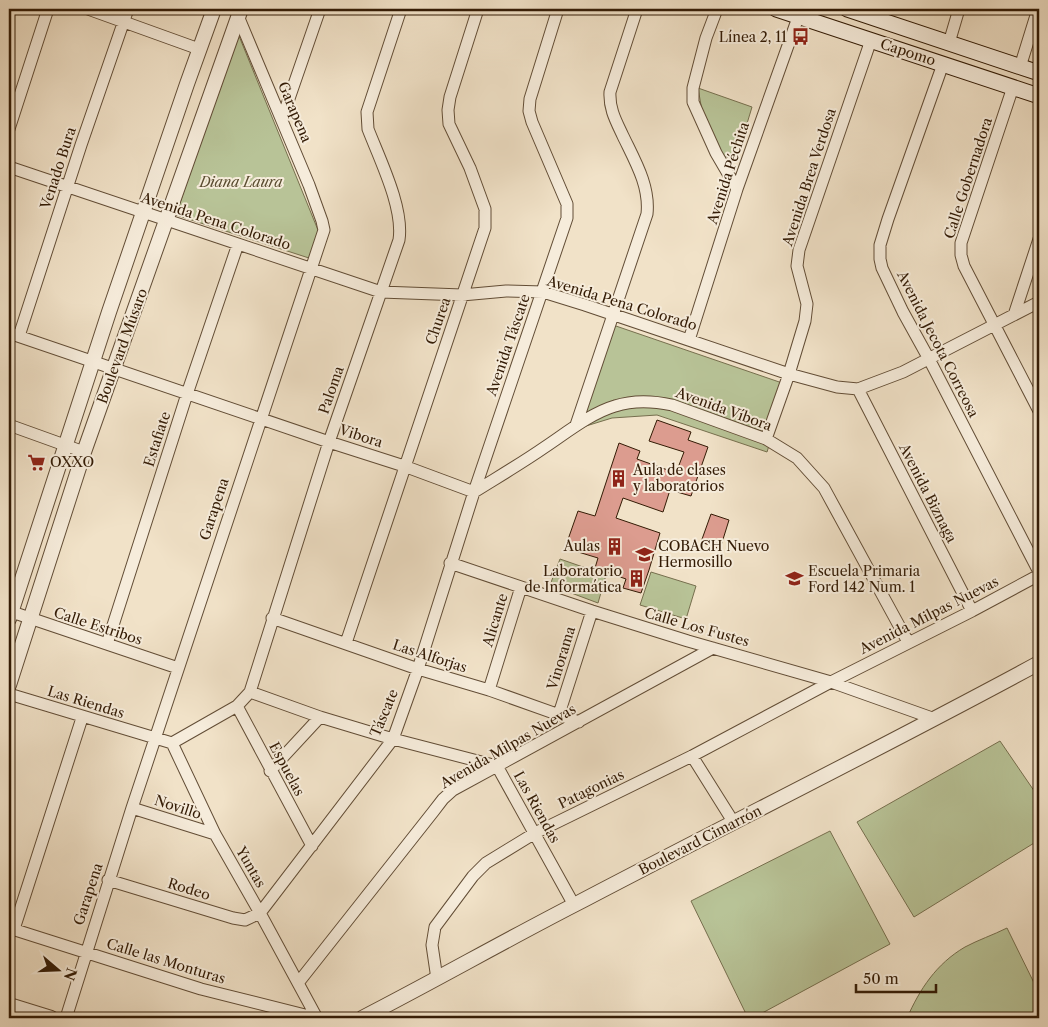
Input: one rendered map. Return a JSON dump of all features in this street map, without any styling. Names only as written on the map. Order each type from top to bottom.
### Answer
[{"type":"main road","name":"Capomo","points":[[776,9],[800,12],[871,40],[1039,96]]},
{"type":"main road","name":"Capomo","points":[[847,9],[881,14],[949,43],[1039,73]]},
{"type":"street","points":[[9,129],[48,9]]},
{"type":"street","points":[[88,9],[199,49]]},
{"type":"street","name":"Venado Bura","points":[[14,335],[68,186],[128,9]]},
{"type":"street","name":"Boulevard Músaro","points":[[10,614],[214,9]]},
{"type":"street","points":[[282,119],[320,9]]},
{"type":"street","name":"Paloma","points":[[172,743],[237,706],[250,692],[329,442],[380,292],[400,240],[401,221],[399,211],[368,129],[367,112],[401,9]]},
{"type":"street","name":"Churea","points":[[346,643],[485,228],[485,209],[470,168],[449,124],[448,110],[450,97],[478,9]]},
{"type":"street","name":"Avenida Táscate","points":[[474,492],[565,226],[568,211],[567,204],[532,122],[529,110],[530,99],[558,9]]},
{"type":"street","points":[[474,492],[544,448],[576,425],[614,314],[647,214],[648,203],[647,191],[611,112],[609,102],[610,92],[637,9]]},
{"type":"street","points":[[717,9],[706,38],[693,88],[692,102],[737,190]]},
{"type":"street","points":[[949,43],[959,9]]},
{"type":"street","points":[[1020,67],[1038,9]]},
{"type":"street","name":"Boulevard Músaro","points":[[9,685],[84,452],[239,12]]},
{"type":"street","name":"Garapena","points":[[66,1018],[108,880],[324,230],[239,12]]},
{"type":"street","name":"Avenida Péchita","points":[[689,340],[737,190],[800,12]]},
{"type":"street","name":"Avenida Brea Verdosa","points":[[766,439],[805,321],[807,304],[797,266],[799,250],[871,40]]},
{"type":"street","name":"Avenida Jecota Correosa","points":[[943,64],[891,210],[880,245],[880,259],[882,268],[903,312],[1039,574]]},
{"type":"street","name":"Calle Gobernadora","points":[[1013,88],[961,243],[961,255],[964,266],[994,326],[1039,410]]},
{"type":"street","name":"Avenida Pena Colorado","points":[[9,167],[380,292],[462,295],[506,291],[542,292],[614,314],[789,374],[819,383],[858,389],[896,375],[1039,302]]},
{"type":"street","points":[[1014,315],[1039,239]]},
{"type":"street","name":"Estafiate","points":[[107,644],[187,394],[238,244]]},
{"type":"street","name":"Vibora","points":[[14,335],[404,466],[474,492]]},
{"type":"street","name":"Avenida Biznaga","points":[[858,389],[972,611]]},
{"type":"street","name":"Avenida Víbora","points":[[576,425],[614,406],[657,402],[672,405],[766,439],[796,458],[824,488],[908,642]]},
{"type":"street","points":[[9,425],[84,452]]},
{"type":"street","name":"Táscate","points":[[260,913],[393,739],[418,669],[474,492]]},
{"type":"street","name":"Calle Los Fustes","points":[[450,563],[592,611],[831,682],[935,719]]},
{"type":"street","name":"Avenida Milpas Nuevas","points":[[831,682],[972,611],[1039,574]]},
{"type":"street","name":"Alicante","points":[[489,690],[521,587]]},
{"type":"street","name":"Vinorama","points":[[559,714],[592,611]]},
{"type":"street","name":"Calle Estribos","points":[[10,614],[31,619],[178,668]]},
{"type":"street","name":"Las Alforjas","points":[[272,618],[418,669],[489,690],[578,722]]},
{"type":"street","name":"Avenida Milpas Nuevas","points":[[298,983],[443,799],[454,790],[713,648]]},
{"type":"street","name":"Boulevard Cimarrón","points":[[362,1018],[438,980],[574,905],[935,719],[1039,663]]},
{"type":"street","name":"Patagonias","points":[[438,980],[432,946],[435,928],[473,876],[486,862],[535,833],[692,756],[831,682]]},
{"type":"street","name":"Las Riendas","points":[[250,692],[393,739],[497,766],[574,905]]},
{"type":"street","name":"Las Riendas","points":[[9,694],[82,718],[156,738]]},
{"type":"street","name":"Espuelas","points":[[237,706],[270,771],[312,846]]},
{"type":"street","points":[[270,771],[320,716]]},
{"type":"street","points":[[11,928],[82,718]]},
{"type":"street","points":[[156,738],[172,743]]},
{"type":"street","name":"Yuntas","points":[[172,743],[215,834],[317,1018]]},
{"type":"street","points":[[692,756],[734,823]]},
{"type":"street","name":"Novillo","points":[[132,808],[215,834]]},
{"type":"street","name":"Rodeo","points":[[108,880],[233,918],[245,920],[260,913]]},
{"type":"street","name":"Calle las Monturas","points":[[11,928],[201,988],[317,1018]]},
{"type":"street","points":[[9,1005],[51,1018]]},
{"type":"green space","name":"Diana Laura","points":[[237,31],[320,235],[312,259],[176,215]]},
{"type":"green space","points":[[698,88],[752,107],[736,160],[721,155],[704,122]]},
{"type":"green space","points":[[613,325],[788,385],[767,452],[657,415],[612,418],[573,430]]},
{"type":"green space","points":[[560,559],[606,575],[598,603],[550,585]]},
{"type":"green space","points":[[651,572],[696,586],[686,619],[640,605]]},
{"type":"green space","points":[[1000,741],[1039,798],[1039,840],[914,917],[857,822]]},
{"type":"green space","points":[[830,831],[890,944],[753,1018],[748,1018],[691,901]]},
{"type":"green space","points":[[1007,928],[1039,993],[1039,1018],[907,1018],[923,987],[937,969],[965,947]]},
{"type":"building","points":[[657,420],[691,432],[688,440],[708,447],[691,496],[670,490],[663,512],[623,498],[616,518],[660,533],[641,593],[623,588],[626,579],[595,568],[598,558],[565,548],[578,511],[595,516],[619,443],[640,451],[637,459],[676,473],[684,452],[649,441]]},
{"type":"building","points":[[711,514],[729,520],[720,549],[701,542]]},
{"type":"place","name":"Línea 2, 11","points":[[801,37]]},
{"type":"place","name":"OXXO","points":[[36,462]]},
{"type":"place","name":"Aula de clases y laboratorios","points":[[619,478]]},
{"type":"place","name":"Aulas","points":[[614,546]]},
{"type":"place","name":"COBACH Nuevo Hermosillo","points":[[644,554]]},
{"type":"place","name":"Laboratorio de Informática","points":[[636,579]]},
{"type":"place","name":"Escuela Primaria Ford 142 Num. 1","points":[[794,579]]}]
